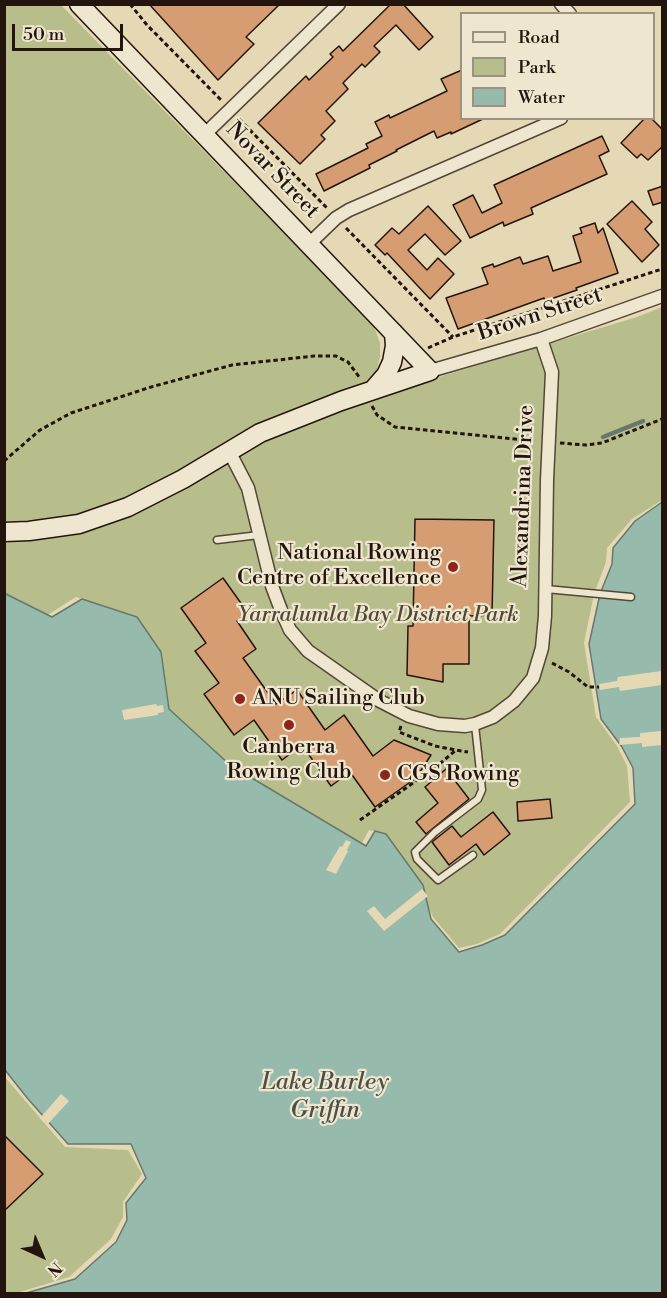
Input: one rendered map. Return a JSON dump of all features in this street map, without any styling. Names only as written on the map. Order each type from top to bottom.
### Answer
[{"type":"main road","name":"Novar Street","points":[[82,6],[430,371]]},
{"type":"main road","points":[[373,390],[386,375],[392,362],[395,346],[394,333]]},
{"type":"main road","points":[[4,532],[79,524],[128,507],[260,433],[430,371]]},
{"type":"street","points":[[204,135],[339,4]]},
{"type":"street","points":[[309,244],[336,218],[349,210],[556,120]]},
{"type":"street","name":"Brown Street","points":[[430,371],[542,339],[663,296]]},
{"type":"street","name":"Alexandrina Drive","points":[[229,451],[248,488],[272,586],[281,610],[290,630],[308,651],[378,700],[409,716],[438,723],[465,726],[475,724],[493,717],[514,701],[533,678],[539,657],[544,627],[552,372],[542,339]]},
{"type":"lane","points":[[217,540],[259,535]]},
{"type":"lane","points":[[545,589],[631,597]]},
{"type":"lane","points":[[473,855],[438,880],[417,859],[415,852],[435,832],[478,799],[482,790],[475,724]]},
{"type":"path","points":[[130,4],[147,25],[453,338]]},
{"type":"path","points":[[414,354],[453,338],[663,269]]},
{"type":"path","points":[[539,657],[569,672],[588,687],[599,687]]},
{"type":"path","points":[[360,820],[436,767],[456,750],[478,754]]},
{"type":"green space","points":[[5,5],[61,5],[373,324],[380,343],[380,357],[376,372],[367,381],[288,411],[234,438],[187,469],[115,503],[65,518],[5,522]]},
{"type":"green space","name":"Yarralumla Bay District Park","points":[[662,307],[662,500],[632,519],[607,548],[606,562],[594,594],[584,643],[596,717],[617,746],[627,766],[630,802],[500,934],[477,944],[459,948],[433,917],[418,883],[380,833],[369,830],[361,845],[224,765],[165,712],[132,616],[76,597],[46,616],[5,594],[4,540],[30,539],[339,410],[432,379],[637,317]]},
{"type":"green space","points":[[4,1076],[65,1147],[128,1150],[142,1174],[123,1202],[123,1217],[111,1239],[69,1277],[17,1293],[5,1293]]},
{"type":"water","name":"Lake Burley Griffin","points":[[662,502],[662,1293],[26,1293],[75,1279],[116,1242],[127,1220],[126,1203],[146,1178],[131,1144],[68,1144],[5,1070],[4,593],[52,617],[82,599],[137,617],[161,652],[169,709],[230,765],[366,846],[375,831],[386,834],[423,885],[431,919],[459,952],[505,935],[635,804],[633,768],[622,747],[601,719],[589,644],[600,594],[612,564],[613,548],[635,521]]},
{"type":"pier","points":[[661,671],[662,685],[620,691],[619,687],[600,690],[599,684],[617,681],[618,677]]},
{"type":"pier","points":[[156,704],[157,706],[163,705],[164,712],[124,720],[122,710]]},
{"type":"pier","points":[[662,731],[662,745],[642,747],[642,743],[619,745],[620,738],[640,737],[640,733]]},
{"type":"pier","points":[[346,840],[351,842],[336,874],[326,870],[340,846],[342,847]]},
{"type":"pier","points":[[422,889],[428,896],[384,931],[367,911],[374,906],[385,919]]},
{"type":"pier","points":[[61,1094],[69,1101],[47,1125],[40,1118]]},
{"type":"building","points":[[149,4],[280,4],[246,37],[254,44],[218,80]]},
{"type":"building","points":[[391,4],[403,4],[433,37],[419,50],[396,25],[374,46],[380,52],[365,67],[362,64],[343,83],[348,89],[326,111],[335,121],[321,135],[325,139],[300,164],[258,123],[306,76],[309,80],[333,57],[330,54],[339,46],[343,51]]},
{"type":"building","points":[[460,71],[460,120],[481,120],[437,138],[434,131],[369,165],[370,168],[324,191],[316,174],[368,148],[366,144],[382,136],[375,122],[389,115],[390,118],[447,91],[441,79]]},
{"type":"building","points":[[643,120],[653,120],[663,130],[663,146],[648,160],[641,154],[637,158],[621,143]]},
{"type":"building","points":[[602,136],[609,151],[599,156],[607,174],[531,208],[533,214],[504,226],[503,222],[470,238],[453,205],[473,195],[482,213],[502,203],[494,185]]},
{"type":"building","points":[[663,186],[663,202],[653,205],[648,191]]},
{"type":"building","points":[[632,201],[652,222],[645,229],[659,245],[642,262],[607,224]]},
{"type":"building","points":[[428,206],[461,241],[445,255],[425,234],[408,250],[427,270],[438,258],[454,274],[430,299],[387,253],[385,255],[375,245],[392,228],[399,234]]},
{"type":"building","points":[[595,223],[598,233],[603,228],[618,273],[576,288],[577,290],[545,301],[544,298],[458,329],[446,298],[488,284],[482,268],[493,264],[494,267],[520,257],[523,264],[548,256],[553,271],[581,262],[573,236],[582,233],[580,228]]},
{"type":"building","name":"National Rowing Centre of Excellence","points":[[415,519],[494,520],[492,615],[469,616],[469,664],[443,664],[443,682],[407,675],[408,626],[413,626]]},
{"type":"building","points":[[223,578],[248,613],[237,621],[256,649],[243,658],[276,704],[297,690],[325,730],[344,715],[373,756],[394,740],[431,755],[416,778],[375,807],[350,772],[331,786],[302,745],[282,760],[254,720],[234,735],[204,694],[219,683],[195,651],[206,643],[181,608]]},
{"type":"building","points":[[446,769],[469,799],[426,834],[416,822],[438,803],[425,787]]},
{"type":"building","points":[[550,799],[552,818],[518,821],[517,802]]},
{"type":"building","points":[[493,812],[510,834],[484,855],[476,844],[449,865],[432,842],[452,826],[461,837]]},
{"type":"building","points":[[4,1135],[43,1174],[4,1211]]},
{"type":"waterway","points":[[603,437],[643,421]]},
{"type":"place","name":"National Rowing Centre of Excellence","points":[[453,567]]},
{"type":"place","name":"ANU Sailing Club","points":[[240,699]]},
{"type":"place","name":"Canberra Rowing Club","points":[[289,725]]},
{"type":"place","name":"CGS Rowing","points":[[385,775]]}]
